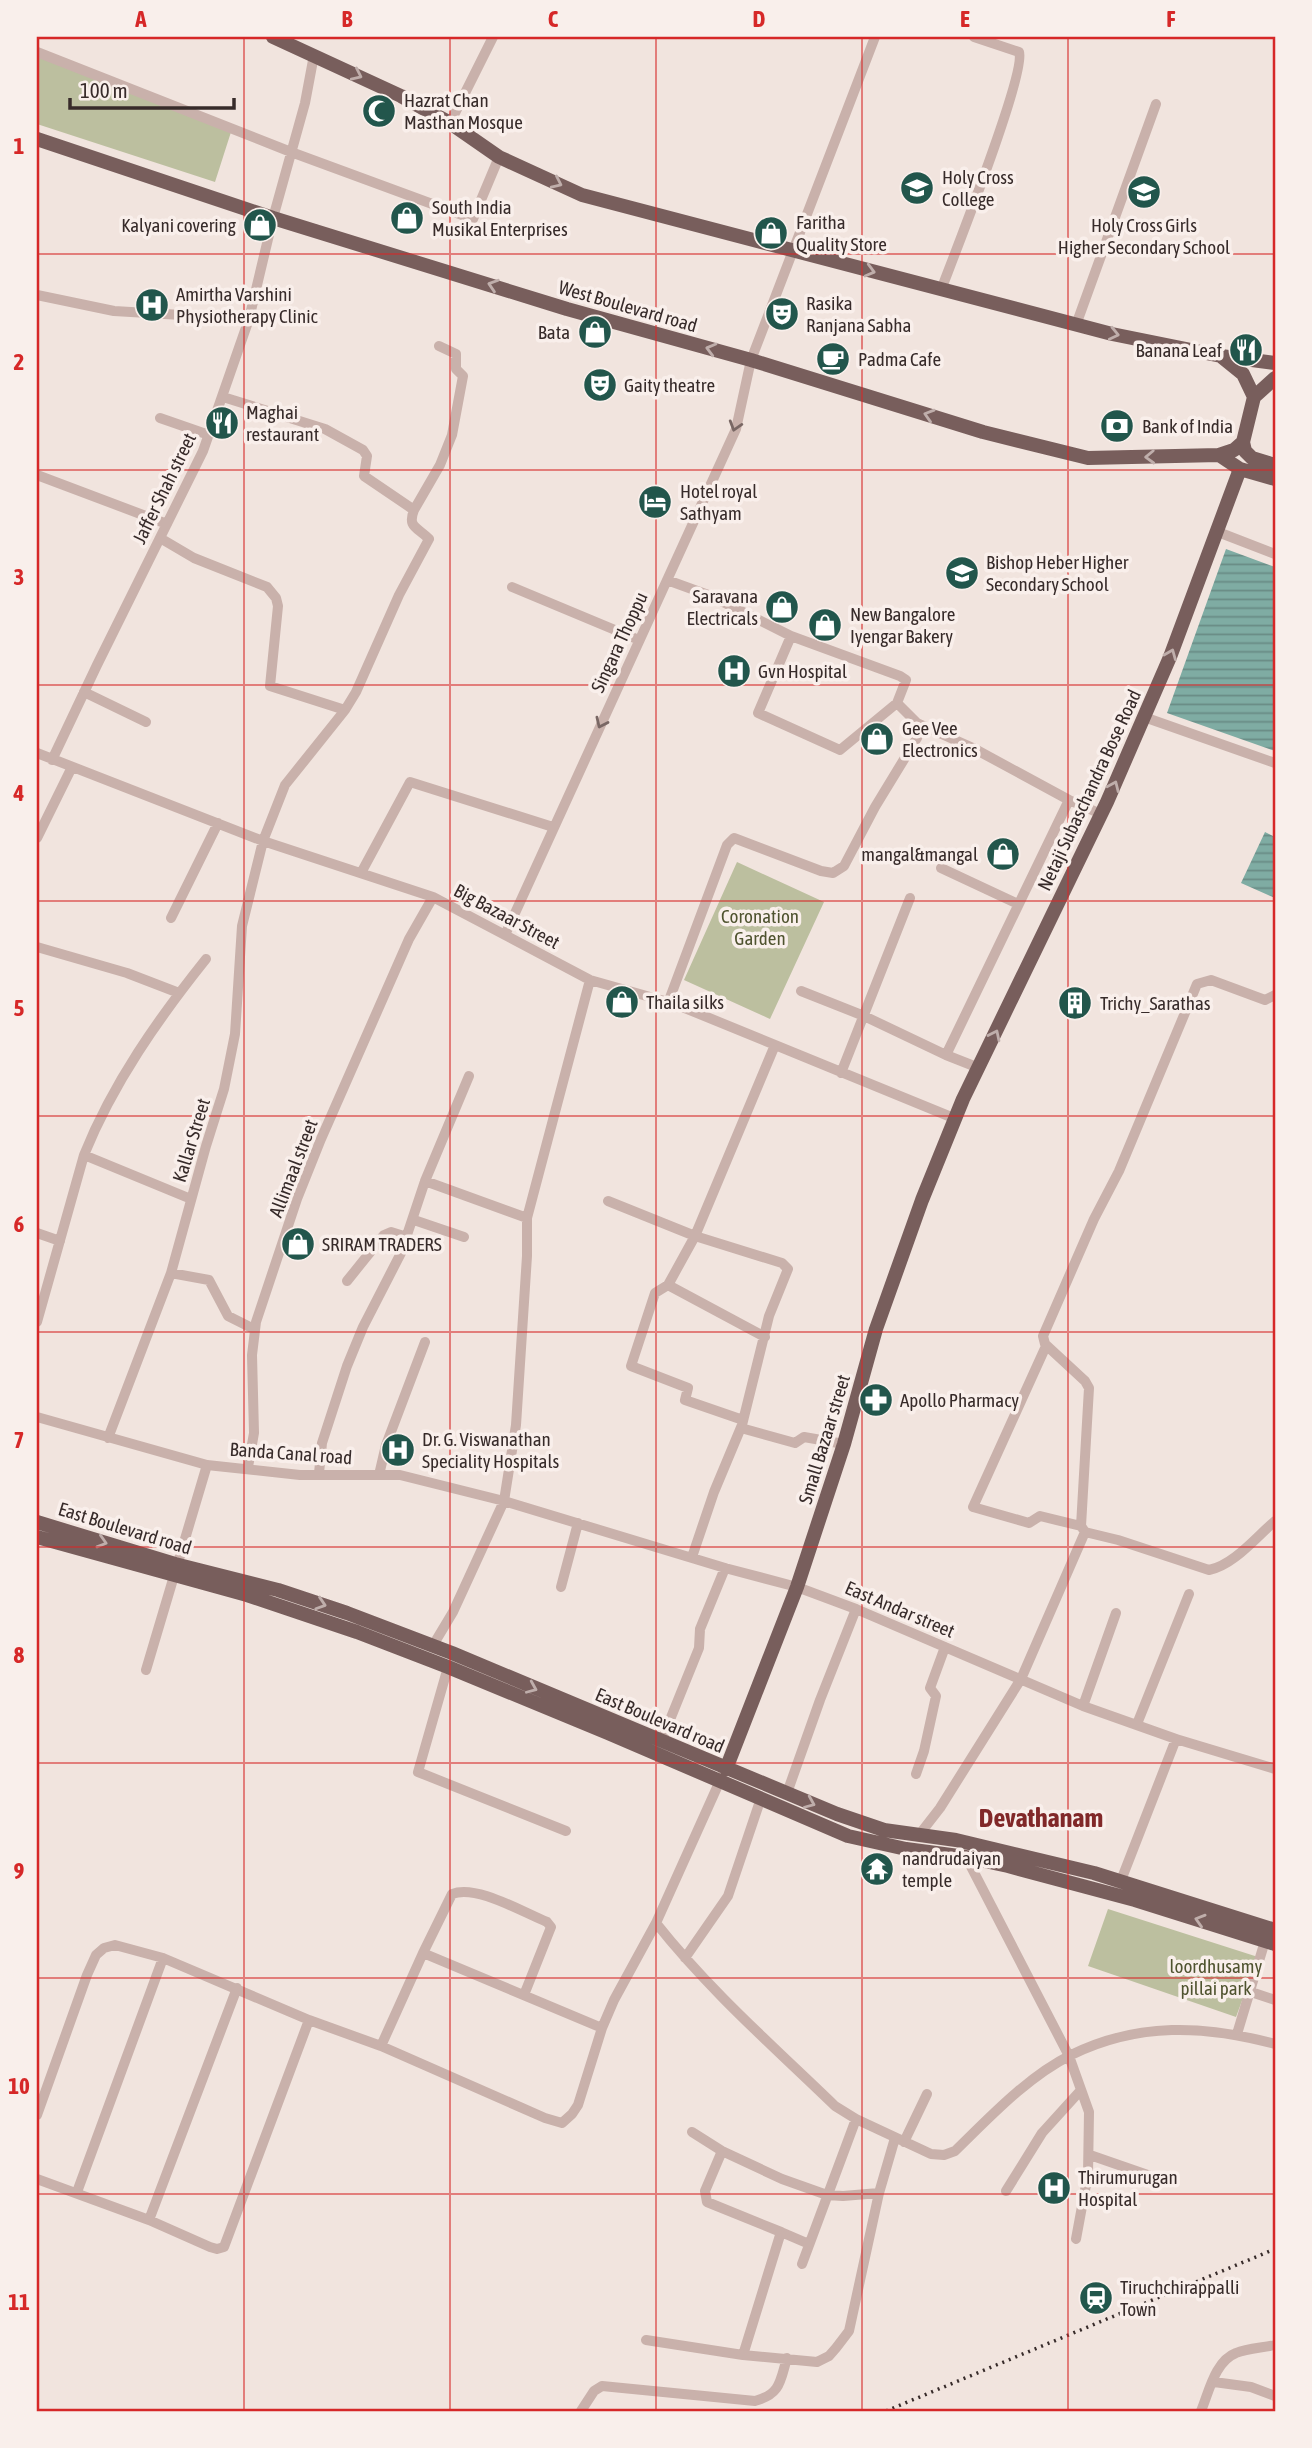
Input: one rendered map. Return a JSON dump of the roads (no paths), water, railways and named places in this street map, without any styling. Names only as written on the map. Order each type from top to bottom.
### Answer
[{"type":"main road","points":[[273,37],[401,96],[450,123],[499,157],[582,195],[1076,325],[1221,356],[1275,363]]},
{"type":"main road","name":"West Boulevard road","points":[[37,139],[273,218],[566,309],[751,360],[983,432],[1088,458],[1219,455]]},
{"type":"main road","points":[[1221,356],[1243,374],[1254,397]]},
{"type":"main road","points":[[1275,378],[1254,397],[1243,442],[1245,451],[1252,458],[1275,465]]},
{"type":"main road","points":[[1219,455],[1234,450],[1243,442]]},
{"type":"main road","points":[[1219,455],[1240,469],[1275,479]]},
{"type":"main road","name":"Netaji Subaschandra Bose Road","points":[[956,1119],[1101,814],[1144,717],[1170,657],[1240,469]]},
{"type":"main road","name":"Small Bazaar street","points":[[723,1775],[797,1587],[844,1444],[876,1329],[922,1200],[956,1119]]},
{"type":"main road","name":"East Boulevard road","points":[[37,1522],[174,1570],[278,1590],[347,1613],[452,1653],[661,1742],[723,1775],[787,1793],[884,1830],[956,1840],[1094,1873],[1272,1938]]},
{"type":"main road","points":[[37,1537],[174,1570],[357,1632],[723,1775],[761,1798],[848,1836],[906,1849],[966,1857],[1272,1938]]},
{"type":"street","points":[[450,123],[493,37]]},
{"type":"street","name":"Singara Thoppu","points":[[505,935],[736,429],[751,360],[875,37]]},
{"type":"street","points":[[941,290],[1012,94],[1021,58],[1019,52],[974,37]]},
{"type":"street","points":[[37,52],[291,152],[473,219],[499,157]]},
{"type":"street","name":"Jaffer Shah street","points":[[52,760],[209,435],[249,318],[305,103],[314,55]]},
{"type":"street","points":[[1076,325],[1156,104]]},
{"type":"street","points":[[37,295],[114,311],[249,318]]},
{"type":"street","points":[[223,397],[325,429],[363,450],[367,456],[364,475],[414,509],[440,465],[452,435],[463,376],[456,369],[456,354],[439,346]]},
{"type":"street","points":[[160,418],[209,435]]},
{"type":"street","points":[[37,475],[167,524]]},
{"type":"street","name":"Kallar Street","points":[[108,1438],[171,1273],[225,1089],[234,1034],[243,926],[262,841],[285,785],[345,710],[383,636],[399,595],[429,542],[412,524],[414,509]]},
{"type":"street","points":[[1218,532],[1275,554]]},
{"type":"street","points":[[160,538],[194,558],[267,587],[276,598],[278,606],[270,686],[345,710]]},
{"type":"street","points":[[667,580],[712,596],[791,636],[906,680],[897,703],[840,750],[758,713],[791,636]]},
{"type":"street","points":[[512,587],[639,640]]},
{"type":"street","points":[[84,692],[146,722]]},
{"type":"street","points":[[897,703],[917,723],[973,748],[1069,800],[1101,814]]},
{"type":"street","points":[[1144,717],[1275,763]]},
{"type":"street","points":[[668,1003],[727,845],[734,838],[821,871],[833,873],[844,866],[875,807],[917,738],[920,730],[917,723]]},
{"type":"street","name":"Big Bazaar Street","points":[[37,754],[262,841],[433,897],[590,980],[668,1003],[956,1119]]},
{"type":"street","points":[[37,838],[72,767]]},
{"type":"street","points":[[361,873],[410,782],[553,827]]},
{"type":"street","points":[[946,1055],[1069,800]]},
{"type":"street","points":[[172,918],[218,823]]},
{"type":"street","points":[[941,868],[1018,904]]},
{"type":"street","name":"Allimaal street","points":[[248,1467],[254,1433],[254,1329],[297,1199],[321,1139],[409,939],[433,897]]},
{"type":"street","points":[[841,1073],[910,898]]},
{"type":"street","points":[[37,947],[127,973],[179,993]]},
{"type":"street","points":[[37,1322],[94,1131],[155,1026],[206,959]]},
{"type":"street","points":[[432,1647],[453,1612],[504,1501],[516,1425],[527,1218],[590,980]]},
{"type":"street","points":[[919,1835],[940,1808],[1021,1679],[1083,1529],[1089,1388],[1085,1381],[1046,1346],[1043,1338],[1046,1328],[1094,1219],[1119,1171],[1198,984],[1211,980],[1262,1000],[1275,995]]},
{"type":"street","points":[[801,991],[979,1068]]},
{"type":"street","points":[[775,1045],[695,1236],[668,1285],[656,1293],[631,1366],[688,1388],[685,1400],[742,1424],[795,1443],[804,1437],[844,1444]]},
{"type":"street","points":[[318,1474],[322,1444],[347,1366],[407,1237],[425,1181],[468,1076]]},
{"type":"street","points":[[85,1155],[191,1199]]},
{"type":"street","points":[[425,1181],[527,1218]]},
{"type":"street","points":[[608,1201],[695,1236],[787,1266],[788,1272],[769,1316],[742,1424],[714,1492],[692,1557]]},
{"type":"street","points":[[414,1220],[464,1237]]},
{"type":"street","points":[[347,1281],[384,1235],[391,1232],[407,1237]]},
{"type":"street","points":[[37,1233],[60,1241]]},
{"type":"street","points":[[171,1273],[209,1280],[228,1316],[254,1329]]},
{"type":"street","points":[[668,1285],[765,1337]]},
{"type":"street","points":[[379,1475],[386,1445],[425,1342]]},
{"type":"street","points":[[1046,1346],[973,1507],[1030,1523],[1040,1516],[1209,1570],[1230,1560],[1275,1521]]},
{"type":"street","name":"Banda Canal road","points":[[37,1417],[207,1465],[248,1467],[300,1475],[400,1475],[504,1501]]},
{"type":"street","points":[[146,1670],[207,1465]]},
{"type":"street","name":"East Andar street","points":[[504,1501],[797,1587],[856,1609],[1083,1706],[1275,1769]]},
{"type":"street","points":[[561,1587],[578,1523]]},
{"type":"street","points":[[661,1742],[699,1648],[700,1629],[725,1568]]},
{"type":"street","points":[[1137,1724],[1189,1594]]},
{"type":"street","points":[[787,1793],[856,1609]]},
{"type":"street","points":[[1083,1706],[1116,1613]]},
{"type":"street","points":[[916,1774],[936,1696],[930,1688],[944,1647]]},
{"type":"street","points":[[448,1667],[418,1772],[566,1831]]},
{"type":"street","points":[[1120,1883],[1175,1738]]},
{"type":"street","points":[[37,2115],[96,1955],[104,1948],[115,1945],[163,1958],[309,2020],[381,2046],[545,2119],[562,2123],[578,2105],[602,2028],[614,2000],[656,1923],[723,1775]]},
{"type":"street","points":[[685,1958],[727,1899],[761,1798]]},
{"type":"street","points":[[956,1840],[1069,2056],[1090,2119],[1090,2155],[1076,2239]]},
{"type":"street","points":[[381,2046],[452,1894],[459,1891],[478,1893],[547,1922],[551,1927],[524,1995]]},
{"type":"street","points":[[656,1923],[685,1958],[835,2106],[856,2119],[931,2154],[944,2155],[952,2152],[1011,2097],[1069,2056],[1105,2041],[1138,2032],[1194,2031],[1237,2034],[1275,2044]]},
{"type":"street","points":[[1237,2034],[1272,1938]]},
{"type":"street","points":[[424,1953],[602,2028]]},
{"type":"street","points":[[76,2192],[163,1958]]},
{"type":"street","points":[[149,2220],[237,1988]]},
{"type":"street","points":[[1251,1992],[1275,2000]]},
{"type":"street","points":[[37,2179],[149,2220],[212,2248],[221,2249],[226,2245],[309,2020]]},
{"type":"street","points":[[1006,2191],[1042,2133],[1081,2090]]},
{"type":"street","points":[[646,2340],[743,2355],[817,2362],[829,2356],[849,2331],[878,2193],[900,2140],[927,2094]]},
{"type":"street","points":[[802,2264],[856,2119]]},
{"type":"street","points":[[692,2132],[722,2151],[782,2179],[827,2195],[878,2193]]},
{"type":"street","points":[[722,2151],[705,2191],[707,2202],[809,2244]]},
{"type":"street","points":[[1090,2155],[1165,2181]]},
{"type":"street","points":[[743,2355],[781,2232]]},
{"type":"street","points":[[1201,2411],[1226,2358],[1246,2350],[1275,2345]]},
{"type":"street","points":[[581,2411],[594,2391],[605,2386],[755,2401],[768,2398],[776,2390],[787,2358]]},
{"type":"street","points":[[1214,2382],[1251,2387],[1275,2396]]},
{"type":"water","points":[[1226,549],[1275,567],[1275,751],[1167,713]]},
{"type":"water","points":[[1265,832],[1275,837],[1275,898],[1241,883]]},
{"type":"railway","points":[[886,2411],[1275,2249]]},
{"type":"place","name":"Hazrat Chan Masthan Mosque","points":[[379,111]]},
{"type":"place","name":"Holy Cross College","points":[[917,188]]},
{"type":"place","name":"Holy Cross Girls Higher Secondary School","points":[[1144,192]]},
{"type":"place","name":"South India Musikal Enterprises","points":[[407,218]]},
{"type":"place","name":"Kalyani covering","points":[[260,225]]},
{"type":"place","name":"Faritha Quality Store","points":[[771,233]]},
{"type":"place","name":"Amirtha Varshini Physiotherapy Clinic","points":[[152,305]]},
{"type":"place","name":"Rasika Ranjana Sabha","points":[[782,314]]},
{"type":"place","name":"Bata","points":[[595,332]]},
{"type":"place","name":"Banana Leaf","points":[[1246,350]]},
{"type":"place","name":"Padma Cafe","points":[[833,359]]},
{"type":"place","name":"Gaity theatre","points":[[600,385]]},
{"type":"place","name":"Maghai restaurant","points":[[222,423]]},
{"type":"place","name":"Bank of India","points":[[1117,426]]},
{"type":"place","name":"Hotel royal Sathyam","points":[[655,502]]},
{"type":"place","name":"Bishop Heber Higher Secondary School","points":[[962,573]]},
{"type":"place","name":"Saravana Electricals","points":[[782,607]]},
{"type":"place","name":"New Bangalore Iyengar Bakery","points":[[825,625]]},
{"type":"place","name":"Gvn Hospital","points":[[734,671]]},
{"type":"place","name":"Gee Vee Electronics","points":[[877,739]]},
{"type":"place","name":"mangal&mangal","points":[[1003,854]]},
{"type":"place","name":"Thaila silks","points":[[622,1002]]},
{"type":"place","name":"Trichy_Sarathas","points":[[1075,1003]]},
{"type":"place","name":"SRIRAM TRADERS","points":[[298,1244]]},
{"type":"place","name":"Apollo Pharmacy","points":[[876,1400]]},
{"type":"place","name":"Dr. G. Viswanathan Speciality Hospitals","points":[[398,1450]]},
{"type":"place","name":"nandrudaiyan temple","points":[[877,1869]]},
{"type":"place","name":"Thirumurugan Hospital","points":[[1054,2188]]},
{"type":"place","name":"Tiruchchirappalli Town","points":[[1096,2298]]},
{"type":"district","name":"Devathanam","points":[[1041,1818]]},
{"type":"park label","name":"Coronation Garden","points":[[760,927]]},
{"type":"park label","name":"loordhusamy pillai park","points":[[1216,1977]]}]
